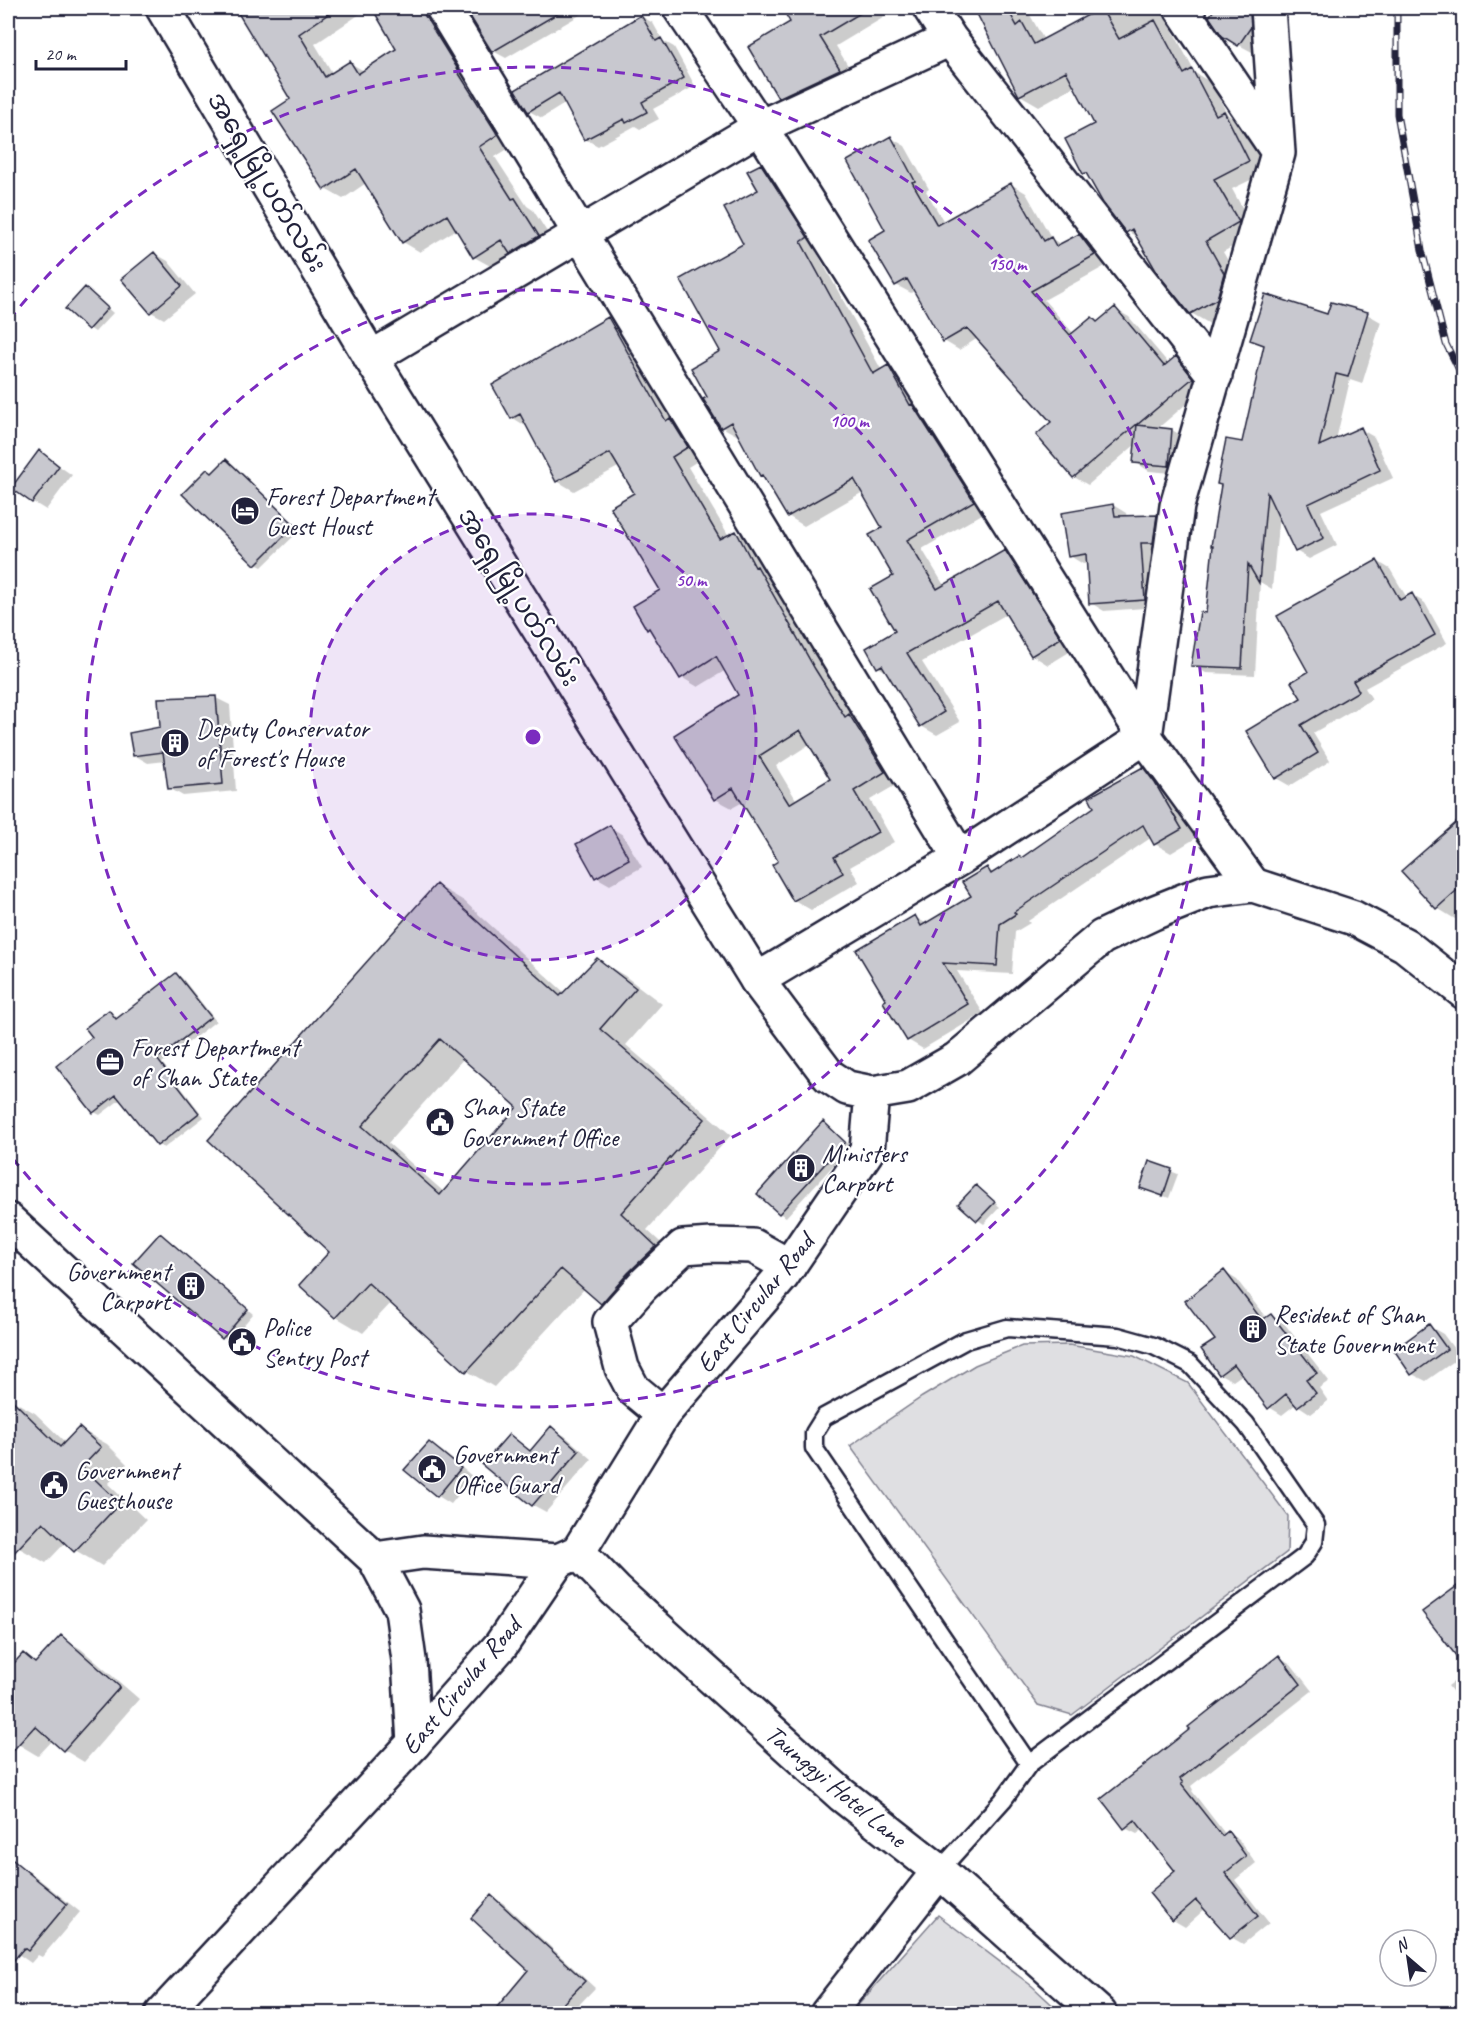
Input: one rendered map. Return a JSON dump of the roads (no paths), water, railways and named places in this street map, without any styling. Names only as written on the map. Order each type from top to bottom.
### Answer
[{"type":"street","name":"အရှေ့မြို့ပတ်လမ်း","points":[[163,8],[371,358],[757,980],[830,1076],[847,1088],[872,1093]]},
{"type":"street","points":[[444,8],[960,858]]},
{"type":"street","points":[[680,8],[760,127],[1145,737],[1253,885]]},
{"type":"street","points":[[930,8],[950,39],[1215,376]]},
{"type":"street","points":[[1181,8],[1278,153]]},
{"type":"street","points":[[757,980],[960,858],[1145,737],[1177,506],[1278,153],[1268,8]]},
{"type":"street","points":[[371,358],[760,127],[950,39]]},
{"type":"street","points":[[872,1093],[908,1087],[957,1059],[1102,937],[1208,891],[1253,885],[1354,918],[1405,945],[1464,992]]},
{"type":"street","name":"East Circular Road","points":[[162,2013],[414,1743],[501,1645],[568,1556],[663,1414],[789,1266],[867,1151],[872,1093]]},
{"type":"street","points":[[8,1220],[375,1559],[402,1610],[410,1660],[414,1743]]},
{"type":"street","points":[[663,1414],[633,1389],[622,1368],[610,1322],[642,1286],[684,1247],[753,1246],[789,1266]]},
{"type":"street","points":[[375,1559],[423,1552],[568,1556]]},
{"type":"street","name":"Taunggyi Hotel Lane","points":[[568,1556],[616,1591],[842,1795],[939,1871],[1100,2013]]},
{"type":"street","points":[[826,2013],[939,1871]]},
{"type":"lane","points":[[939,1871],[1003,1800],[1029,1764],[1305,1556],[1314,1542],[1316,1525],[1296,1494],[1246,1424],[1190,1364],[1154,1346],[1118,1336],[1007,1328],[966,1340],[824,1417],[814,1433],[814,1448],[1029,1764]]},
{"type":"railway","points":[[1397,8],[1397,114],[1422,250],[1446,344],[1464,380]]},
{"type":"place","name":"Forest Department Guest Houst","points":[[245,511]]},
{"type":"place","name":"Deputy Conservator of Forest's House","points":[[175,743]]},
{"type":"place","name":"Forest Department of Shan State","points":[[110,1062]]},
{"type":"place","name":"Shan State Government Office","points":[[440,1122]]},
{"type":"place","name":"Ministers Carport","points":[[801,1168]]},
{"type":"place","name":"Government Carport","points":[[191,1286]]},
{"type":"place","name":"Resident of Shan State Government","points":[[1253,1329]]},
{"type":"place","name":"Police Sentry Post","points":[[242,1342]]},
{"type":"place","name":"Government Office Guard","points":[[432,1469]]},
{"type":"place","name":"Government Guesthouse","points":[[54,1485]]}]
